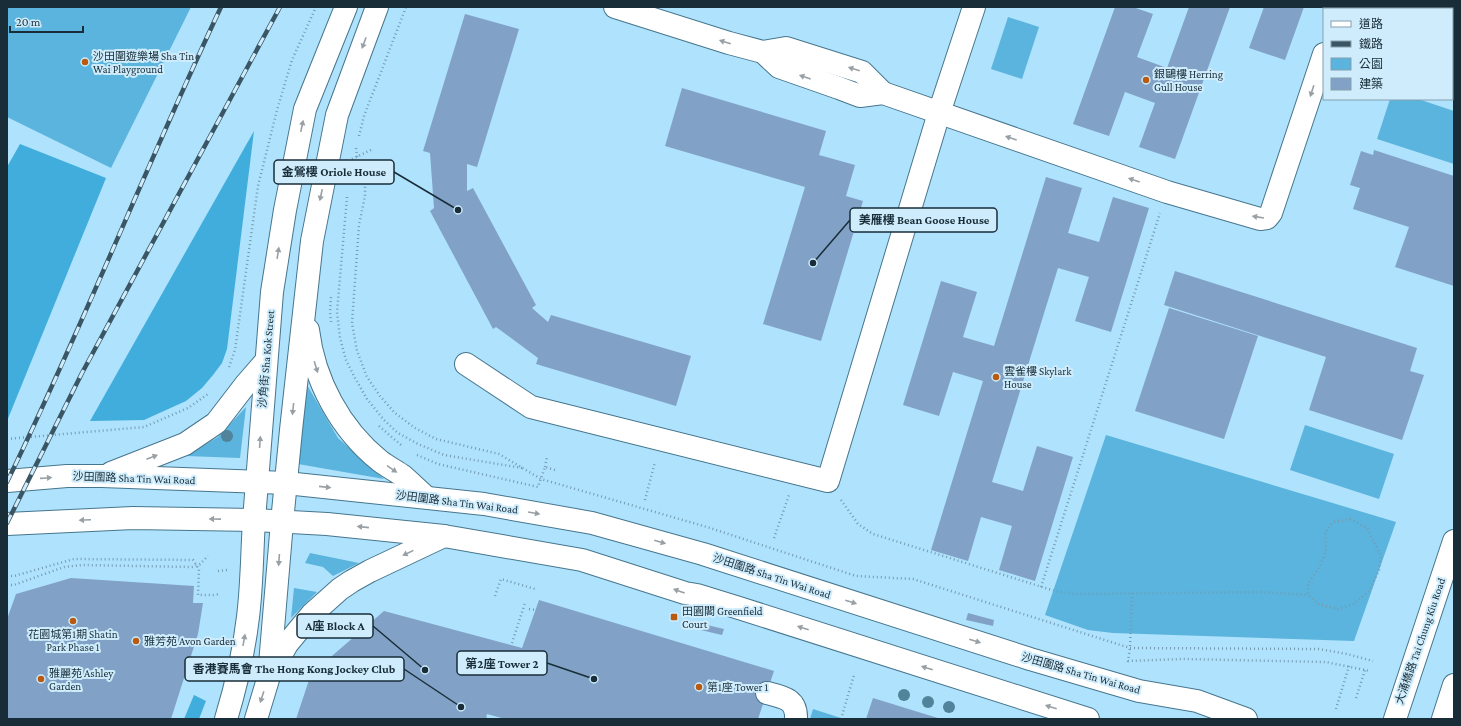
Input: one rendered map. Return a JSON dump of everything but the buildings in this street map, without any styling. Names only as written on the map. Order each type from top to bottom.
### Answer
[{"type":"main road","name":"沙角街 Sha Kok Street","points":[[226,719],[234,690],[248,618],[254,520],[272,292],[284,210],[305,109],[346,7]]},
{"type":"main road","points":[[256,719],[269,676],[282,522],[304,301],[312,241],[338,115],[378,7]]},
{"type":"main road","points":[[614,7],[729,43],[763,52],[779,67],[860,96],[883,93],[1167,192],[1260,219],[1267,218],[1271,213],[1323,57]]},
{"type":"main road","points":[[466,364],[531,406],[828,481],[939,112],[974,7]]},
{"type":"main road","points":[[304,301],[310,343],[317,370],[328,396],[342,420],[360,442],[375,456],[404,476],[426,497]]},
{"type":"main road","points":[[102,476],[185,444],[216,423],[266,361]]},
{"type":"main road","name":"沙田圍路 Sha Tin Wai Road","points":[[7,481],[67,476],[102,476],[286,483],[484,504],[592,523],[703,554],[1030,659],[1139,691],[1198,701],[1246,719]]},
{"type":"main road","points":[[7,524],[133,518],[254,520],[327,524],[444,536],[582,560],[685,593],[697,595],[739,608],[1088,719]]},
{"type":"main road","points":[[269,676],[287,644],[312,614],[340,589],[370,571],[444,536]]},
{"type":"main road","name":"大涌橋路 Tai Chung Kiu Road","points":[[1397,710],[1454,541]]},
{"type":"main road","points":[[1442,719],[1454,692]]},
{"type":"main road","points":[[766,693],[787,698],[796,711],[796,719]]},
{"type":"main road","points":[[1378,719],[1397,710]]},
{"type":"path","points":[[227,371],[235,350],[258,186],[277,110],[292,60],[316,7]]},
{"type":"path","points":[[346,162],[373,149]]},
{"type":"path","points":[[348,183],[358,163]]},
{"type":"path","points":[[347,191],[337,312],[340,338],[346,360],[367,399],[384,420],[398,432],[418,444],[444,455],[523,468]]},
{"type":"path","points":[[1041,587],[1167,192]]},
{"type":"path","points":[[331,324],[330,312],[332,296]]},
{"type":"path","points":[[7,439],[144,426],[188,408],[209,393]]},
{"type":"path","points":[[379,425],[402,446]]},
{"type":"path","points":[[645,500],[661,439]]},
{"type":"path","points":[[414,454],[438,464],[538,487],[547,457]]},
{"type":"path","points":[[545,467],[555,470]]},
{"type":"path","points":[[774,538],[796,473]]},
{"type":"path","points":[[828,481],[858,524],[873,534],[1055,592],[1075,594],[1261,592],[1308,595],[1318,604],[1338,609],[1354,604],[1369,591],[1379,570],[1381,556],[1367,528],[1350,519],[1333,522],[1326,533],[1326,552],[1320,566],[1308,584],[1308,595]]},
{"type":"path","points":[[7,585],[64,567],[82,565],[192,567],[200,564],[208,556]]},
{"type":"path","points":[[7,576],[14,576],[74,559],[193,560],[199,569],[198,595],[220,594]]},
{"type":"path","points":[[218,571],[226,570]]},
{"type":"path","points":[[495,596],[500,579],[535,589]]},
{"type":"path","points":[[1132,593],[1130,648],[1128,661],[1183,660],[1326,662],[1370,671]]},
{"type":"path","points":[[512,643],[521,610],[525,603]]},
{"type":"path","points":[[529,609],[536,610]]},
{"type":"path","points":[[1336,708],[1349,666]]},
{"type":"path","points":[[1356,698],[1365,670]]},
{"type":"path","points":[[841,719],[854,675]]},
{"type":"green space","name":"沙田圍遊樂場 Sha Tin Wai Playground","points":[[7,7],[191,7],[111,168],[7,117]]},
{"type":"green space","points":[[1454,7],[1454,49],[1453,8],[1420,8]]},
{"type":"green space","points":[[1008,17],[1039,27],[1022,79],[991,69]]},
{"type":"green space","points":[[1390,100],[1421,100],[1454,111],[1454,164],[1377,139]]},
{"type":"green space","points":[[307,385],[338,438],[384,479],[298,464]]},
{"type":"green space","points":[[246,407],[240,458],[186,456],[218,437]]},
{"type":"green space","points":[[1305,425],[1394,454],[1379,499],[1290,470]]},
{"type":"green space","points":[[1106,435],[1396,522],[1354,641],[1113,633],[1088,630],[1045,615]]},
{"type":"green space","points":[[310,553],[359,563],[333,576],[323,567],[305,563]]},
{"type":"green space","points":[[294,588],[317,592],[291,618]]},
{"type":"green space","points":[[813,709],[844,719],[810,719]]},
{"type":"shaded area","points":[[254,131],[227,349],[222,363],[202,388],[186,401],[144,420],[90,421]]},
{"type":"shaded area","points":[[20,144],[106,178],[7,421],[7,167]]},
{"type":"shaded area","points":[[194,695],[206,701],[199,719],[184,719]]},
{"type":"railway","points":[[7,482],[89,305],[221,7]]},
{"type":"railway","points":[[7,523],[82,373],[280,7]]},
{"type":"place","name":"沙田圍遊樂場 Sha Tin Wai Playground","points":[[85,62]]},
{"type":"place","name":"銀鷗樓 Herring Gull House","points":[[1146,80]]},
{"type":"place","name":"金鶯樓 Oriole House","points":[[458,210]]},
{"type":"place","name":"美雁樓 Bean Goose House","points":[[813,263]]},
{"type":"place","name":"雲雀樓 Skylark House","points":[[996,377]]},
{"type":"place","name":"田園閣 Greenfield Court","points":[[674,617]]},
{"type":"place","name":"花園城第1期 Shatin Park Phase 1","points":[[73,621]]},
{"type":"place","name":"雅芳苑 Avon Garden","points":[[136,641]]},
{"type":"place","name":"A座 Block A","points":[[425,670]]},
{"type":"place","name":"雅麗苑 Ashley Garden","points":[[41,679]]},
{"type":"place","name":"第2座 Tower 2","points":[[594,679]]},
{"type":"place","name":"第1座 Tower 1","points":[[699,687]]},
{"type":"place","name":"香港賽馬會 The Hong Kong Jockey Club","points":[[461,707]]}]
